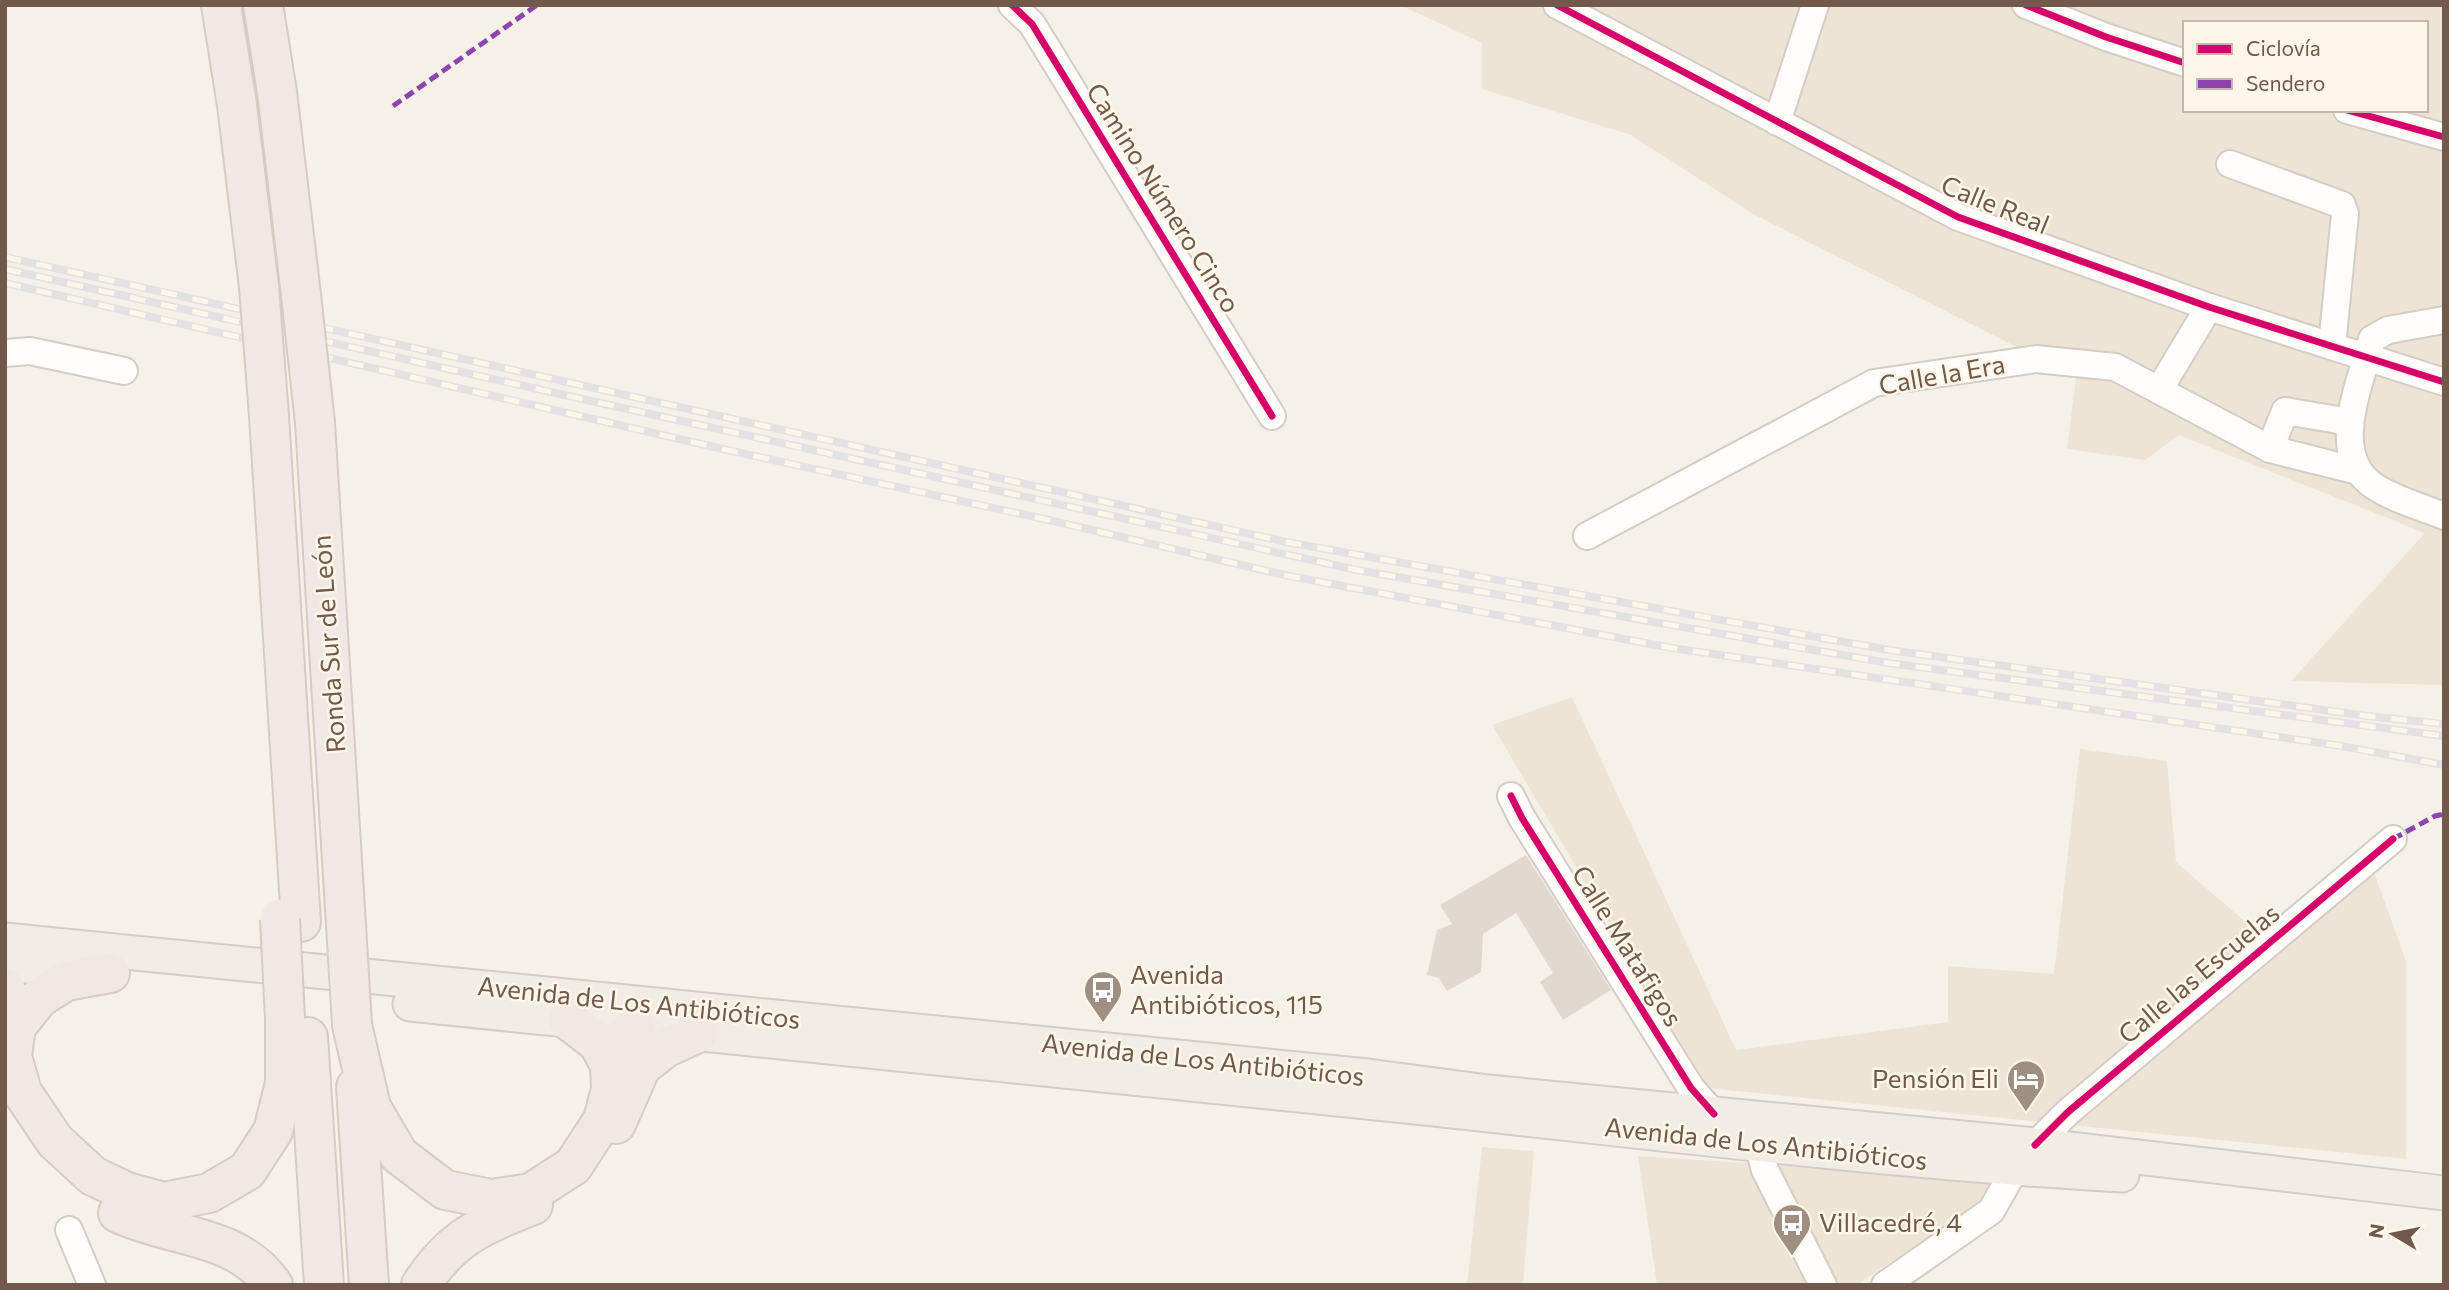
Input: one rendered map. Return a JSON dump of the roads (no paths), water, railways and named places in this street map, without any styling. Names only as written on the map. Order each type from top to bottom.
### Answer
[{"type":"highway","name":"Ronda Sur de León","points":[[221,5],[237,105],[259,287],[298,878],[291,920],[296,1020],[324,1285]]},
{"type":"highway","name":"Ronda Sur de León","points":[[263,5],[278,92],[315,423],[369,1285]]},
{"type":"highway","points":[[16,1027],[39,998],[66,981],[110,973]]},
{"type":"highway","points":[[5,988],[16,1027],[12,1056],[22,1091],[55,1141],[93,1176],[127,1192],[164,1202],[209,1193],[247,1171],[273,1131],[296,1020]]},
{"type":"highway","points":[[568,1020],[626,1066]]},
{"type":"highway","points":[[352,1025],[371,1107],[399,1155],[445,1190],[491,1199],[531,1193],[573,1166],[603,1120],[611,1089],[626,1066],[698,1033]]},
{"type":"highway","points":[[421,1285],[449,1248],[482,1226],[569,1187],[599,1157],[622,1113],[626,1066],[617,1045],[635,1027]]},
{"type":"highway","points":[[5,1098],[31,1135],[67,1178],[120,1214],[239,1252],[273,1285]]},
{"type":"main road","name":"Avenida de Los Antibióticos","points":[[5,940],[1367,1076],[1488,1092],[1681,1099],[1714,1114],[1986,1140],[2025,1157]]},
{"type":"main road","points":[[5,954],[146,965],[215,961]]},
{"type":"main road","name":"Avenida de Los Antibióticos","points":[[5,964],[1141,1077],[1758,1144],[2261,1170],[2444,1193]]},
{"type":"main road","points":[[319,972],[388,989],[606,1013],[635,1027],[675,1020],[922,1043],[977,1037]]},
{"type":"main road","points":[[1141,1077],[1193,1072],[1347,1087],[1367,1076],[1386,1094],[1422,1108]]},
{"type":"main road","points":[[1714,1114],[1728,1128],[1758,1144],[1764,1136],[1773,1132],[1880,1142],[1927,1134]]},
{"type":"street","name":"Camino Número Cinco","points":[[1012,5],[1031,24],[1272,416]]},
{"type":"street","name":"Calle Real","points":[[1557,5],[1958,217],[2209,307],[2444,382]]},
{"type":"street","points":[[1777,122],[1815,5]]},
{"type":"street","points":[[2026,5],[2106,37],[2183,62]]},
{"type":"street","points":[[2354,112],[2444,137]]},
{"type":"street","points":[[2230,164],[2342,205],[2345,214],[2332,346]]},
{"type":"street","points":[[2159,390],[2209,307]]},
{"type":"street","points":[[2358,471],[2348,445],[2350,422],[2372,339],[2388,330],[2444,320]]},
{"type":"street","points":[[5,353],[30,351],[124,372]]},
{"type":"street","name":"Calle la Era","points":[[1587,536],[1874,383],[2036,359],[2115,367],[2270,449],[2358,471],[2374,486],[2444,516]]},
{"type":"street","points":[[2270,449],[2285,411],[2350,422]]},
{"type":"street","name":"Calle Matafigos","points":[[1511,796],[1681,1099]]},
{"type":"street","name":"Calle las Escuelas","points":[[1885,1285],[1991,1211],[2025,1157],[2068,1112],[2393,839]]},
{"type":"street","points":[[1758,1144],[1765,1170],[1823,1285]]},
{"type":"street","points":[[69,1230],[92,1285]]},
{"type":"railway","points":[[5,257],[1286,542],[1889,650],[2367,716],[2444,724]]},
{"type":"railway","points":[[5,269],[1357,570],[1888,663],[2444,736]]},
{"type":"railway","points":[[5,283],[727,450],[1289,576],[1672,648],[2341,746],[2444,765]]},
{"type":"place","name":"Avenida Antibióticos, 115","points":[[1103,1024]]},
{"type":"place","name":"Pensión Eli","points":[[2026,1113]]},
{"type":"place","name":"Villacedré, 4","points":[[1792,1257]]}]
